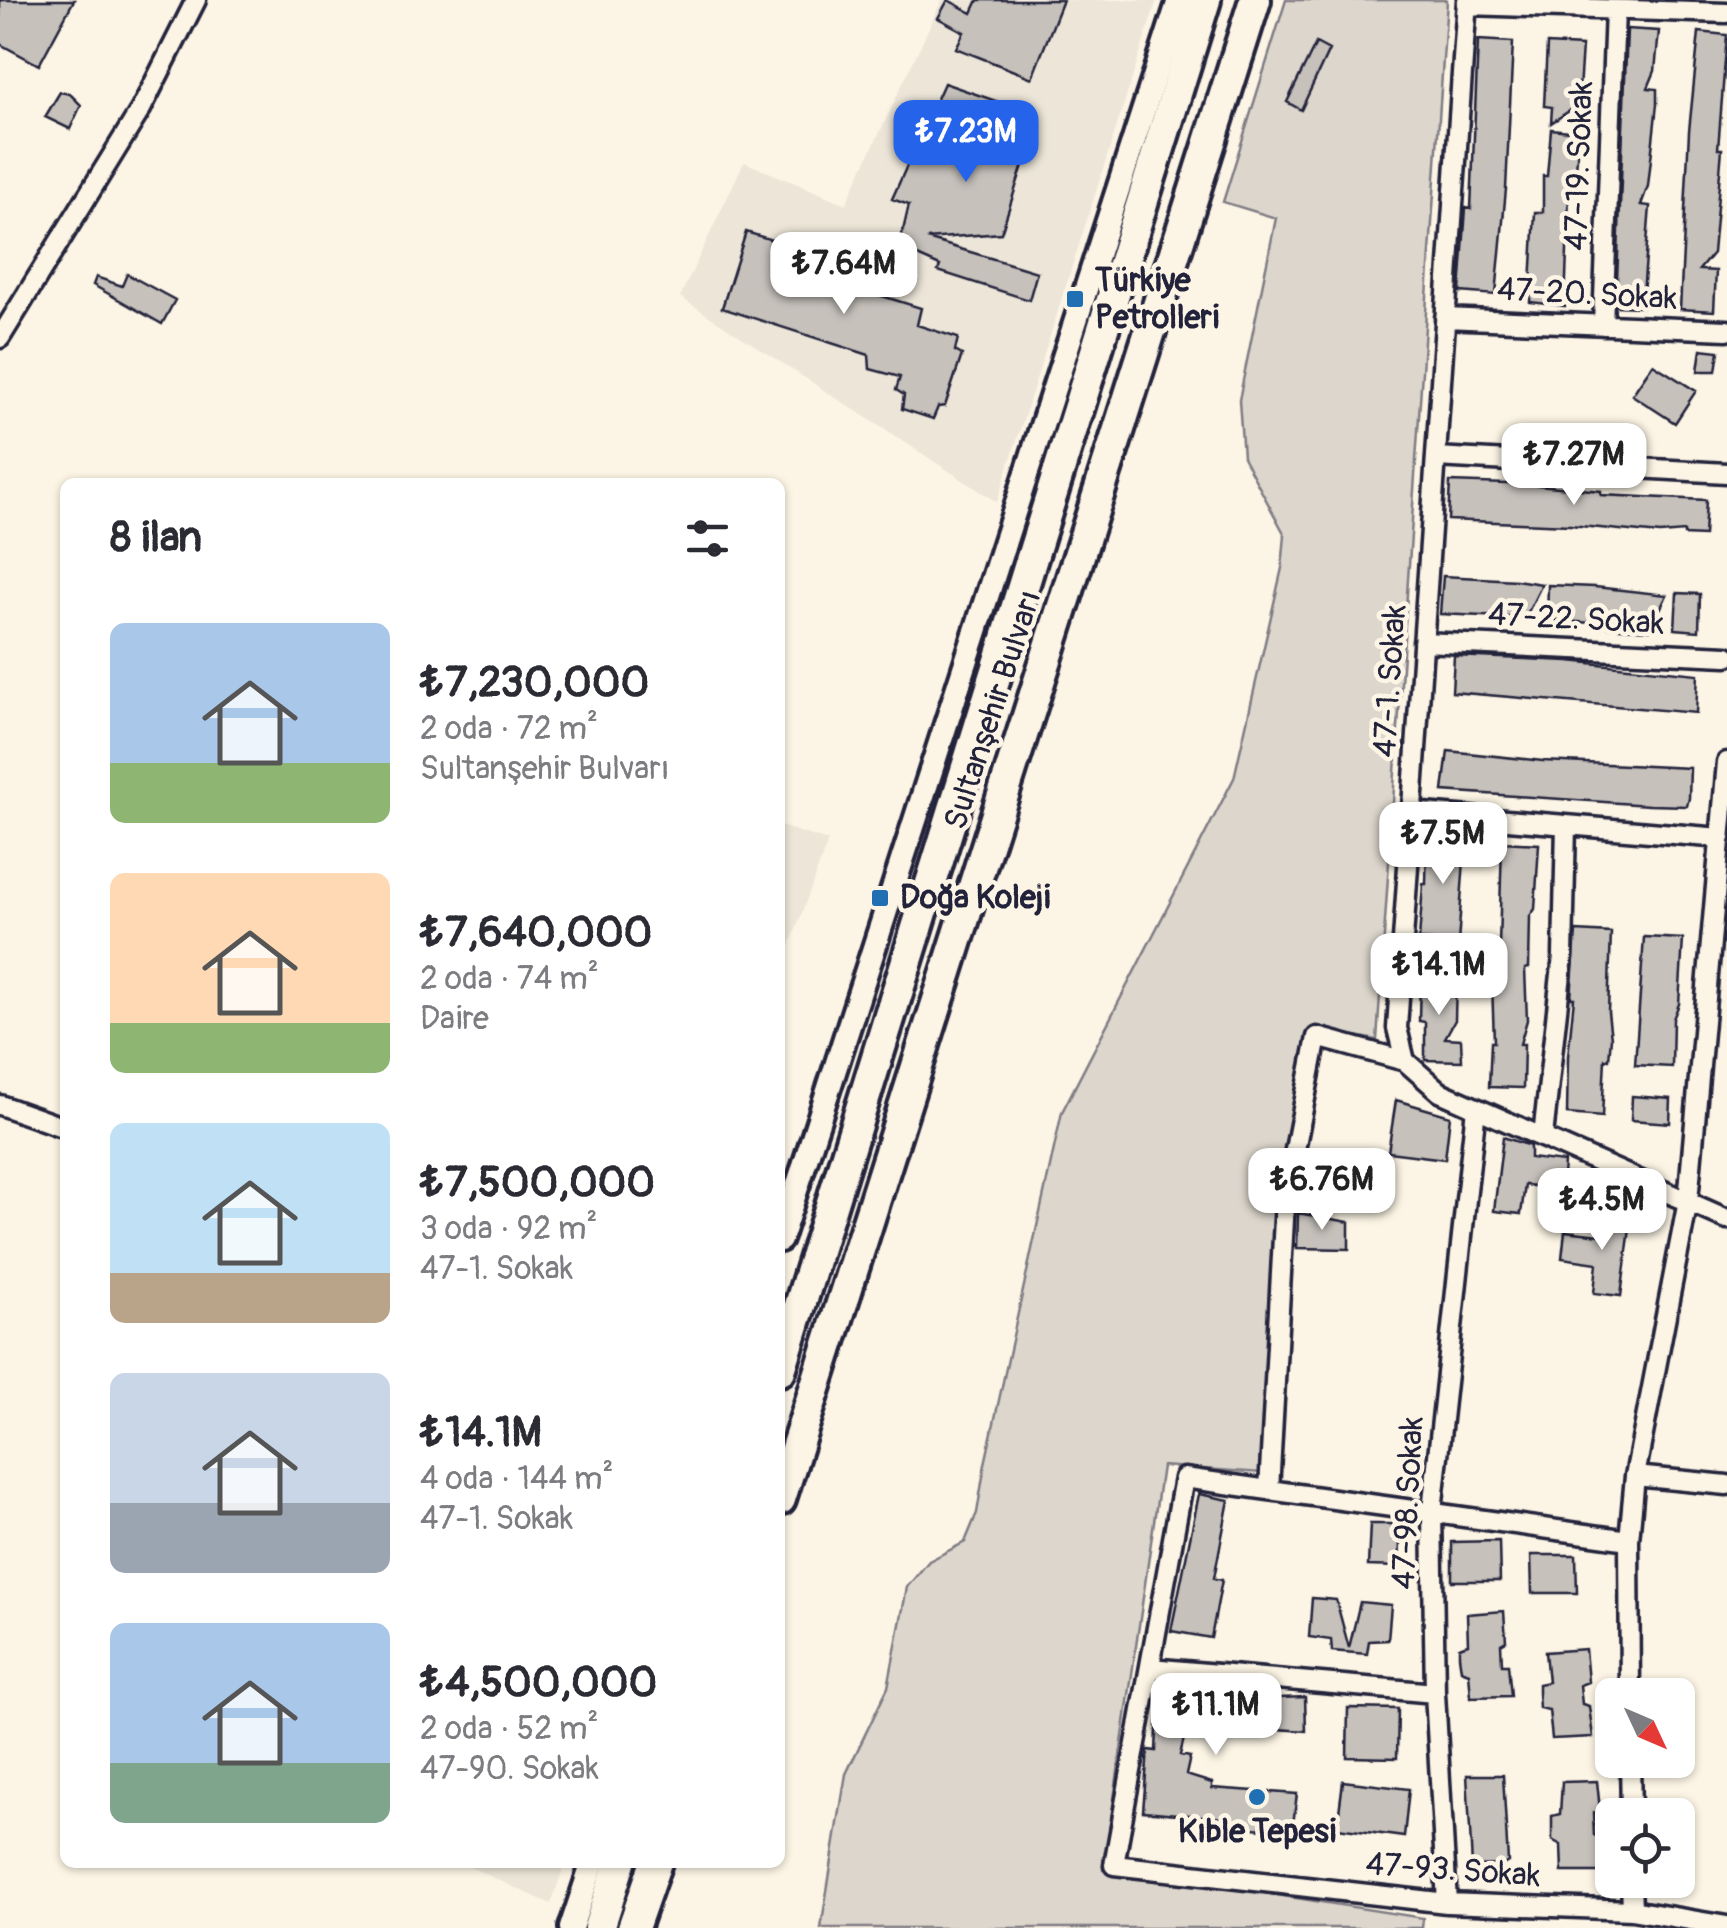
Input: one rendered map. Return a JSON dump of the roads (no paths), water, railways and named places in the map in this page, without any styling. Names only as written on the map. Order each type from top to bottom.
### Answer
[{"type":"highway","name":"Sultanşehir Bulvarı","points":[[785,1354],[1205,0]]},
{"type":"highway","name":"Sultanşehir Bulvarı","points":[[785,1483],[1254,0]]},
{"type":"highway","points":[[599,1928],[618,1868]]},
{"type":"highway","points":[[633,1928],[654,1868]]},
{"type":"street","points":[[0,338],[140,109],[196,0]]},
{"type":"street","name":"Sultanşehir Bulvarı","points":[[785,1224],[1179,0]]},
{"type":"street","points":[[1467,2],[1727,14]]},
{"type":"street","name":"47-1. Sokak","points":[[1405,1060],[1397,1028],[1467,2]]},
{"type":"street","name":"47-19. Sokak","points":[[1603,325],[1615,10]]},
{"type":"street","name":"47-20. Sokak","points":[[1445,318],[1727,330]]},
{"type":"street","points":[[1436,457],[1727,474]]},
{"type":"street","name":"47-22. Sokak","points":[[1423,642],[1727,656]]},
{"type":"street","points":[[1630,1678],[1629,1540],[1635,1476],[1688,1202],[1727,762]]},
{"type":"street","points":[[1412,812],[1721,838]]},
{"type":"street","points":[[1543,1136],[1563,956],[1566,825]]},
{"type":"street","points":[[1269,1490],[1284,1201],[1317,1036],[1405,1060],[1440,1092],[1727,1219]]},
{"type":"street","points":[[0,1105],[60,1126]]},
{"type":"street","name":"47-98. Sokak","points":[[1447,1903],[1435,1693],[1432,1511],[1476,1108]]},
{"type":"street","points":[[1635,1476],[1727,1485]]},
{"type":"street","points":[[1435,1693],[1150,1668],[1184,1478],[1629,1540]]},
{"type":"street","name":"47-93. Sokak","points":[[1150,1668],[1114,1865],[1447,1903],[1632,1910],[1727,1926]]},
{"type":"street","points":[[572,1928],[591,1868]]},
{"type":"street","points":[[1632,1898],[1632,1910]]},
{"type":"place","name":"Türkiye Petrolleri","points":[[1075,299]]},
{"type":"place","name":"Doğa Koleji","points":[[880,898]]},
{"type":"place","name":"Kıble Tepesi","points":[[1257,1797]]}]
